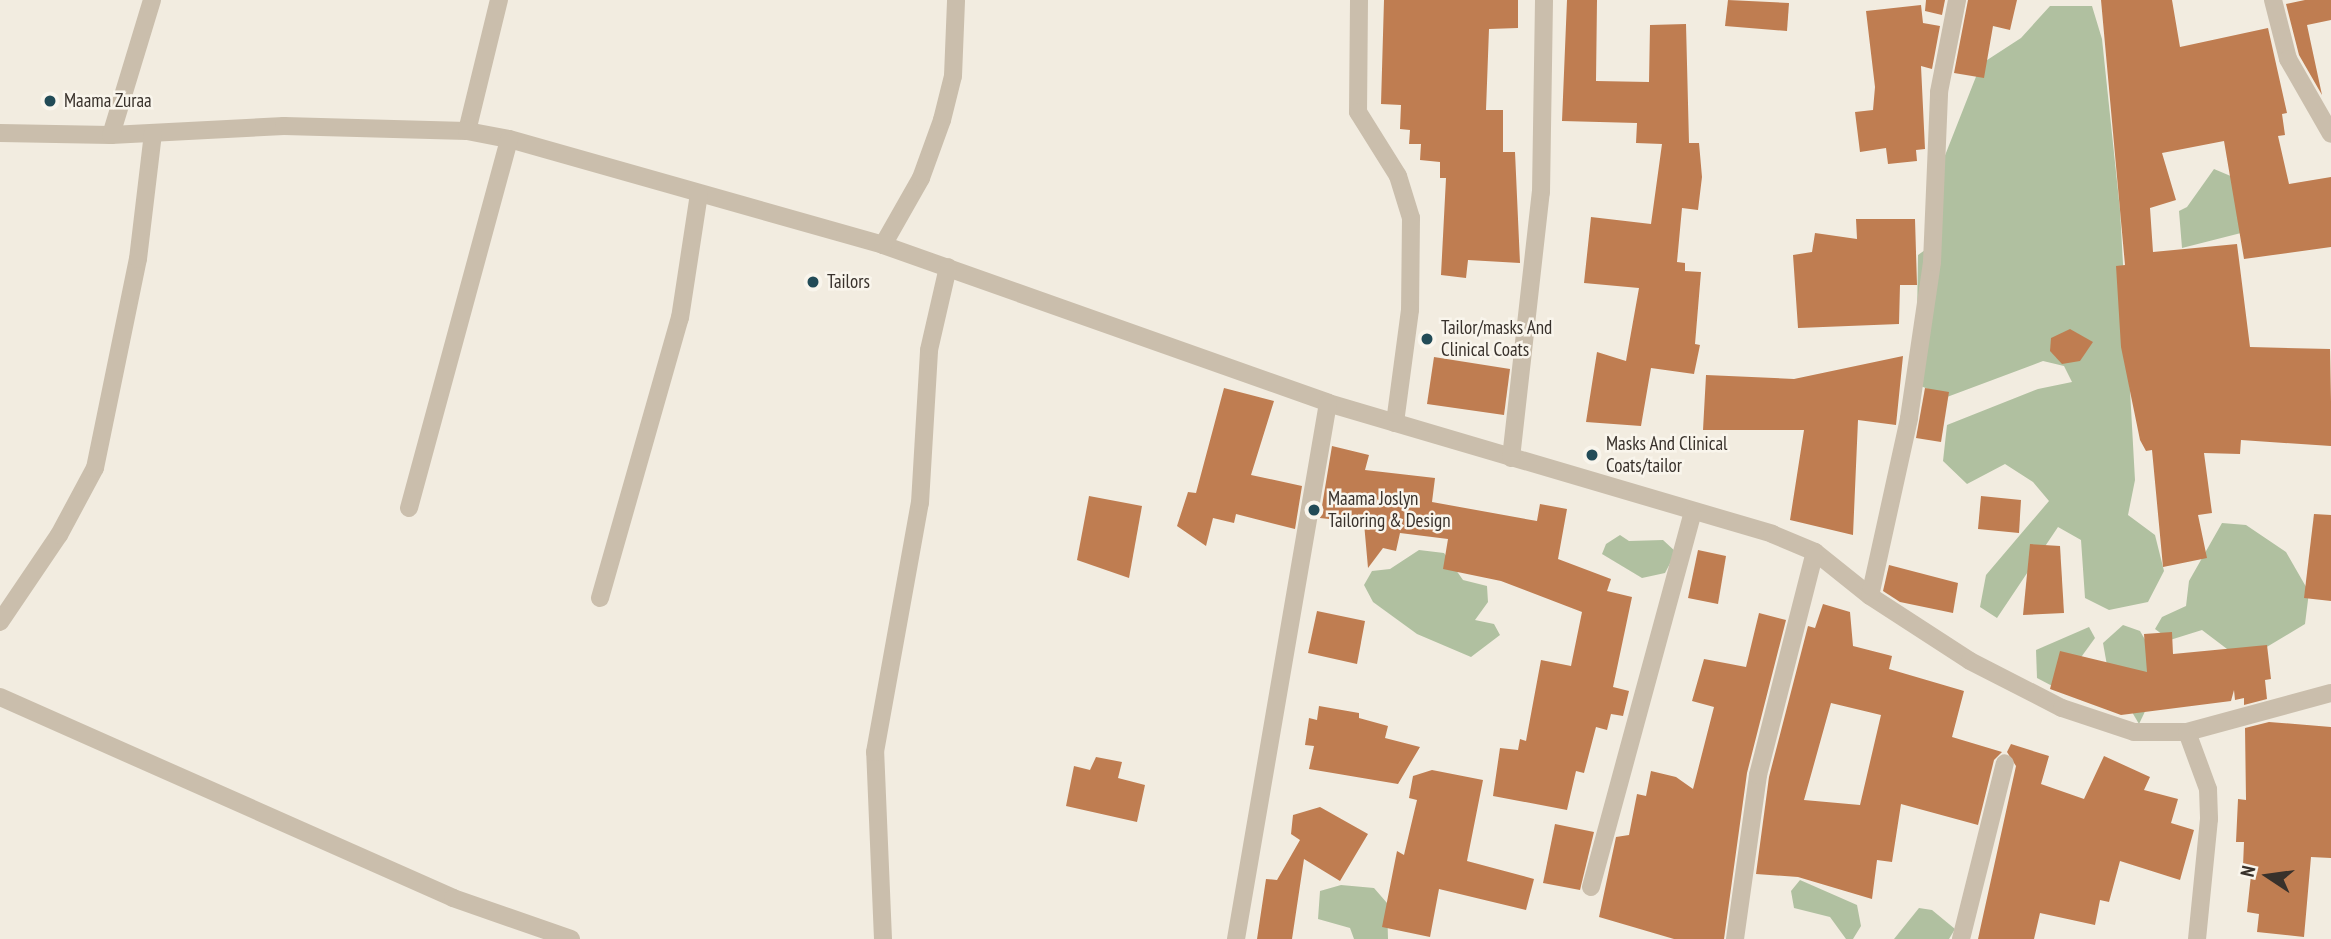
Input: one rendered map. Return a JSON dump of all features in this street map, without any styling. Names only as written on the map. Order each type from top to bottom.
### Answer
[{"type":"street","points":[[111,135],[152,0]]},
{"type":"street","points":[[467,131],[499,0]]},
{"type":"street","points":[[883,245],[921,178],[942,120],[953,76],[956,0]]},
{"type":"street","points":[[1359,0],[1358,112],[1398,176],[1410,218],[1410,310],[1395,423]]},
{"type":"street","points":[[1511,458],[1541,192],[1544,0]]},
{"type":"street","points":[[1870,596],[1911,405],[1932,261],[1939,92],[1957,0]]},
{"type":"street","points":[[2273,0],[2288,59],[2331,134]]},
{"type":"street","points":[[0,133],[111,135],[284,126],[467,131],[509,139],[883,245],[1328,403],[1692,514],[1772,534],[1815,552],[1870,596],[1970,660],[2062,708],[2134,732],[2187,732],[2331,693]]},
{"type":"street","points":[[0,622],[59,535],[94,467],[138,259],[153,133]]},
{"type":"street","points":[[410,508],[509,139]]},
{"type":"street","points":[[600,598],[680,318],[699,194]]},
{"type":"street","points":[[883,939],[875,752],[920,503],[929,350],[948,267]]},
{"type":"street","points":[[1236,939],[1328,403]]},
{"type":"street","points":[[1591,887],[1692,514]]},
{"type":"street","points":[[1735,939],[1758,775],[1815,552]]},
{"type":"street","points":[[0,697],[453,898],[572,939]]},
{"type":"street","points":[[2187,732],[2208,789],[2209,819],[2197,939]]},
{"type":"street","points":[[1961,939],[2005,763]]},
{"type":"green space","points":[[2050,6],[2092,6],[2102,39],[2120,210],[2135,480],[2128,515],[2155,535],[2164,571],[2148,602],[2109,610],[2085,598],[2081,540],[2058,527],[1997,618],[1980,607],[1986,575],[2049,501],[2033,482],[2005,464],[1967,484],[1943,461],[1947,425],[2038,389],[2072,382],[2064,366],[2043,361],[1947,397],[1916,384],[1918,255],[1939,240],[1931,191],[1981,64],[2021,38]]},
{"type":"green space","points":[[2214,169],[2233,177],[2241,233],[2182,248],[2179,211],[2187,207]]},
{"type":"green space","points":[[2222,523],[2246,525],[2286,552],[2309,592],[2305,624],[2255,654],[2235,655],[2202,630],[2170,640],[2155,629],[2162,617],[2186,606],[2189,581]]},
{"type":"green space","points":[[1620,535],[1629,541],[1663,540],[1676,552],[1665,573],[1642,578],[1602,554],[1606,544]]},
{"type":"green space","points":[[1419,550],[1444,553],[1463,580],[1487,586],[1488,602],[1475,620],[1494,624],[1500,635],[1471,657],[1417,634],[1373,602],[1364,585],[1372,571],[1390,569]]},
{"type":"green space","points":[[2123,625],[2140,631],[2151,650],[2150,701],[2139,724],[2108,671],[2103,643]]},
{"type":"green space","points":[[2089,627],[2095,638],[2058,689],[2037,678],[2036,650]]},
{"type":"green space","points":[[1800,880],[1857,905],[1861,926],[1853,939],[1846,939],[1830,917],[1794,908],[1791,891]]},
{"type":"green space","points":[[1341,885],[1374,888],[1387,903],[1388,939],[1354,939],[1350,928],[1318,919],[1320,891]]},
{"type":"green space","points":[[1919,908],[1932,910],[1955,929],[1949,939],[1894,939]]},
{"type":"building","points":[[1384,0],[1518,0],[1518,28],[1489,29],[1486,110],[1503,110],[1503,152],[1515,152],[1520,263],[1468,260],[1466,278],[1441,275],[1446,178],[1440,178],[1440,162],[1420,160],[1421,144],[1409,144],[1410,130],[1400,129],[1401,105],[1381,104]]},
{"type":"building","points":[[1567,0],[1597,0],[1596,81],[1649,82],[1650,25],[1686,24],[1689,143],[1699,143],[1702,177],[1698,210],[1682,208],[1677,262],[1685,263],[1685,271],[1701,272],[1695,344],[1700,345],[1694,374],[1651,368],[1641,426],[1586,422],[1597,352],[1626,361],[1639,288],[1584,283],[1591,217],[1651,224],[1662,144],[1636,143],[1637,123],[1562,121]]},
{"type":"building","points":[[1728,0],[1789,3],[1787,31],[1725,26]]},
{"type":"building","points":[[1926,0],[1945,0],[1942,15],[1925,11]]},
{"type":"building","points":[[1968,0],[2017,0],[2010,30],[1993,26],[1984,78],[1954,73]]},
{"type":"building","points":[[2101,0],[2172,0],[2180,47],[2268,28],[2287,113],[2282,114],[2285,135],[2278,136],[2289,184],[2331,177],[2331,247],[2244,259],[2224,141],[2162,153],[2176,200],[2150,208],[2153,252],[2237,244],[2250,347],[2330,349],[2331,402],[2331,446],[2241,440],[2240,454],[2204,453],[2212,513],[2198,515],[2207,558],[2163,567],[2152,450],[2146,451],[2140,440],[2121,347],[2116,266],[2125,265]]},
{"type":"building","points":[[2305,0],[2331,0],[2331,20],[2307,25],[2322,95],[2299,55],[2286,4]]},
{"type":"building","points":[[1921,5],[1923,23],[1940,26],[1932,69],[1921,66],[1925,149],[1916,150],[1917,161],[1888,164],[1886,148],[1860,152],[1855,112],[1873,110],[1875,87],[1866,11]]},
{"type":"building","points":[[1856,219],[1915,219],[1917,285],[1900,285],[1899,324],[1798,328],[1793,255],[1812,252],[1815,233],[1857,239]]},
{"type":"building","points":[[2070,329],[2093,342],[2080,361],[2062,364],[2050,351],[2051,338]]},
{"type":"building","points":[[1903,356],[1896,425],[1858,420],[1853,535],[1790,520],[1804,430],[1703,430],[1706,375],[1794,379]]},
{"type":"building","points":[[1434,357],[1510,369],[1504,415],[1427,404]]},
{"type":"building","points":[[1224,388],[1274,401],[1251,475],[1302,486],[1295,529],[1236,514],[1234,523],[1213,518],[1206,546],[1177,526],[1188,492],[1196,493]]},
{"type":"building","points":[[1925,388],[1949,392],[1941,442],[1916,438]]},
{"type":"building","points":[[1332,446],[1369,455],[1365,470],[1435,478],[1432,502],[1537,521],[1540,504],[1567,509],[1558,559],[1611,579],[1607,591],[1632,597],[1613,687],[1629,691],[1623,716],[1611,714],[1607,730],[1596,727],[1584,773],[1576,771],[1567,810],[1493,796],[1500,748],[1518,750],[1520,739],[1526,741],[1541,660],[1571,666],[1582,612],[1501,581],[1443,569],[1448,539],[1400,533],[1396,551],[1383,548],[1368,568],[1364,523],[1320,518]]},
{"type":"building","points":[[1089,496],[1142,506],[1129,578],[1077,560]]},
{"type":"building","points":[[1981,496],[2021,500],[2019,533],[1978,529]]},
{"type":"building","points":[[2314,514],[2331,515],[2331,601],[2304,598]]},
{"type":"building","points":[[2030,544],[2060,546],[2064,613],[2023,615]]},
{"type":"building","points":[[1698,550],[1726,556],[1718,604],[1688,598]]},
{"type":"building","points":[[1889,565],[1958,583],[1953,613],[1900,602],[1883,591]]},
{"type":"building","points":[[1823,604],[1850,612],[1853,646],[1892,656],[1889,669],[1964,691],[1952,737],[2002,752],[1994,760],[1978,825],[1901,804],[1892,862],[1877,860],[1872,899],[1798,877],[1756,874],[1769,777],[1808,626],[1815,628]],"holes":[[[1831,703],[1881,715],[1860,805],[1804,800]]]},
{"type":"building","points":[[1317,611],[1365,621],[1357,664],[1308,653]]},
{"type":"building","points":[[1759,613],[1786,620],[1747,773],[1724,939],[1674,939],[1599,917],[1616,837],[1629,835],[1637,794],[1646,796],[1651,771],[1676,777],[1693,789],[1714,707],[1692,701],[1704,659],[1746,667]]},
{"type":"building","points":[[2172,632],[2173,654],[2267,645],[2271,679],[2265,680],[2267,699],[2244,705],[2244,698],[2235,700],[2234,690],[2231,701],[2121,715],[2050,689],[2060,651],[2147,672],[2144,634]]},
{"type":"building","points":[[1319,706],[1359,713],[1359,718],[1388,726],[1385,738],[1420,747],[1398,784],[1309,769],[1314,746],[1305,745],[1309,718],[1317,720]]},
{"type":"building","points":[[2269,722],[2331,727],[2331,858],[2311,857],[2304,937],[2257,932],[2259,914],[2247,912],[2252,866],[2243,866],[2244,842],[2236,842],[2238,799],[2246,800],[2245,728]]},
{"type":"building","points":[[2011,744],[2049,756],[2041,784],[2084,799],[2104,756],[2150,777],[2144,790],[2178,799],[2171,823],[2194,830],[2180,880],[2120,861],[2109,902],[2100,900],[2095,925],[2040,913],[2034,939],[1978,939],[2016,766],[2007,752]]},
{"type":"building","points":[[1096,757],[1122,762],[1118,778],[1145,785],[1137,822],[1066,806],[1074,766],[1090,770]]},
{"type":"building","points":[[1432,770],[1483,780],[1467,861],[1534,879],[1526,910],[1439,889],[1430,937],[1382,927],[1397,851],[1404,855],[1417,800],[1409,798],[1413,776]]},
{"type":"building","points":[[1320,807],[1368,834],[1340,881],[1304,859],[1292,939],[1257,939],[1266,879],[1277,880],[1300,840],[1291,834],[1293,815]]},
{"type":"building","points":[[1555,824],[1594,832],[1580,890],[1543,883]]},
{"type":"place","name":"Maama Zuraa","points":[[50,101]]},
{"type":"place","name":"Tailors","points":[[813,282]]},
{"type":"place","name":"Tailor/masks And Clinical Coats","points":[[1427,339]]},
{"type":"place","name":"Masks And Clinical Coats/tailor","points":[[1592,455]]},
{"type":"place","name":"Maama Joslyn Tailoring & Design","points":[[1314,510]]}]
